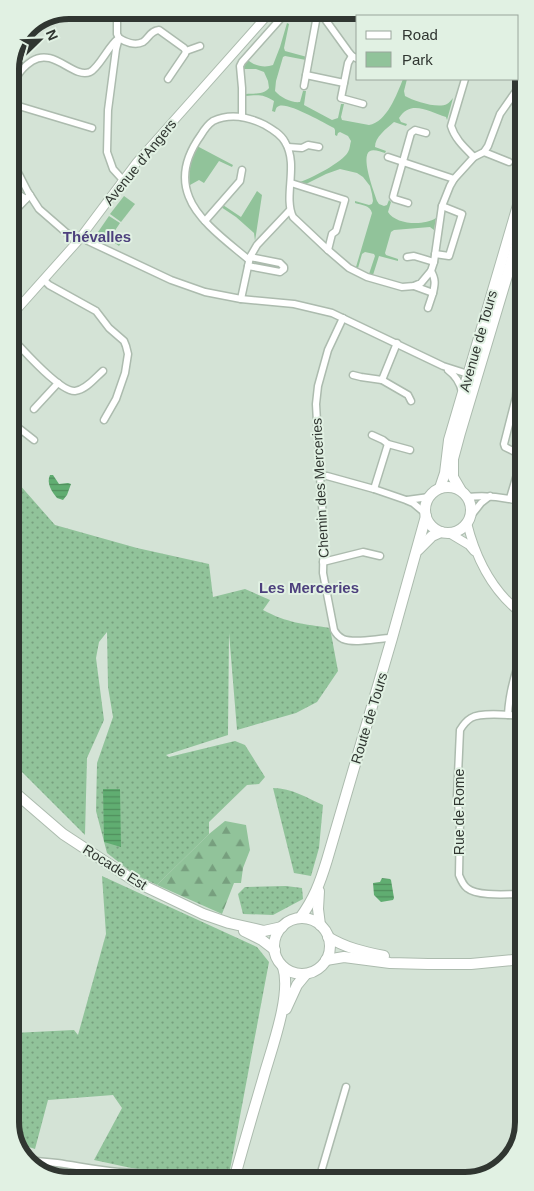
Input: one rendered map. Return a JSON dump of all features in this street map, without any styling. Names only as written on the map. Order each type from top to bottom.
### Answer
[{"type":"main road","name":"Avenue de Tours","points":[[440,488],[445,473],[449,440],[515,216]]},
{"type":"main road","name":"Avenue de Tours","points":[[460,489],[453,476],[453,459],[515,249]]},
{"type":"main road","points":[[415,553],[432,536],[445,532],[456,532],[469,520],[472,510],[468,497],[460,489],[450,486],[440,488],[434,492],[426,502],[426,514],[432,526],[445,532]]},
{"type":"main road","name":"Route de Tours","points":[[300,918],[311,904],[320,883],[392,638],[426,514]]},
{"type":"main road","name":"Rocade Est","points":[[19,796],[63,834],[136,882],[204,914],[230,923],[264,932],[282,927]]},
{"type":"main road","name":"Route de Tours","points":[[320,883],[318,909],[320,925]]},
{"type":"main road","points":[[300,918],[311,920],[320,925],[325,930],[330,945],[329,953],[321,967],[306,974],[294,973],[279,962],[275,950],[275,942],[277,934],[287,922],[300,918]]},
{"type":"main road","name":"Rocade Est","points":[[230,923],[262,940],[275,950]]},
{"type":"main road","points":[[328,937],[345,947],[363,952],[391,957],[428,960],[440,964]]},
{"type":"main road","points":[[326,960],[344,957],[390,963],[471,964],[515,960]]},
{"type":"main road","points":[[236,1172],[279,1023],[286,984],[283,966]]},
{"type":"main road","points":[[279,1023],[297,985],[306,974]]},
{"type":"street","points":[[117,19],[119,38],[108,110],[107,152],[113,168],[123,180]]},
{"type":"street","name":"Avenue d'Angers","points":[[19,307],[77,242],[143,155],[264,19]]},
{"type":"street","points":[[242,117],[240,66],[280,19]]},
{"type":"street","points":[[304,86],[317,19]]},
{"type":"street","points":[[325,19],[355,58],[348,63],[342,98],[363,104]]},
{"type":"street","points":[[119,38],[137,44],[142,42],[153,31],[159,30],[186,51]]},
{"type":"street","points":[[19,73],[24,67],[41,57],[48,57],[81,72],[90,72],[96,67],[111,45],[119,38]]},
{"type":"street","points":[[168,79],[186,51],[200,46]]},
{"type":"street","points":[[306,75],[344,83]]},
{"type":"street","points":[[463,80],[451,126],[457,140],[474,157]]},
{"type":"street","points":[[249,261],[200,216],[188,196],[185,179],[186,167],[193,146],[208,125],[221,118],[242,117],[260,122],[280,135],[285,140],[291,159],[290,210],[293,216],[349,268],[367,277],[402,287],[414,286],[421,283],[431,271],[442,206],[450,186],[474,157],[484,152],[500,114],[515,93]]},
{"type":"street","points":[[19,106],[92,128]]},
{"type":"street","points":[[408,204],[394,197],[411,133],[415,130],[426,133]]},
{"type":"street","points":[[288,147],[302,148],[308,145],[319,147]]},
{"type":"street","points":[[484,152],[509,162]]},
{"type":"street","points":[[388,157],[454,179]]},
{"type":"street","points":[[205,221],[240,181],[242,170]]},
{"type":"street","points":[[19,176],[28,197],[77,242]]},
{"type":"street","points":[[291,183],[345,200],[328,250]]},
{"type":"street","points":[[19,194],[28,197]]},
{"type":"street","points":[[19,207],[28,197]]},
{"type":"street","points":[[435,254],[449,256],[462,214],[442,206]]},
{"type":"street","points":[[241,299],[249,261],[257,245],[290,210]]},
{"type":"street","points":[[82,235],[88,241],[170,280],[205,292],[241,299],[294,304],[332,313],[443,366],[468,374],[471,383],[460,432]]},
{"type":"street","points":[[407,257],[414,256],[434,262]]},
{"type":"street","points":[[428,308],[435,284],[435,278],[431,271]]},
{"type":"street","points":[[44,280],[49,285],[96,311],[109,328],[124,341],[128,354],[125,373],[116,399],[104,420]]},
{"type":"street","points":[[414,286],[433,293]]},
{"type":"street","name":"Chemin des Merceries","points":[[343,318],[328,350],[318,386],[316,404],[324,532],[323,573],[334,630],[338,636],[356,641],[385,637],[392,638]]},
{"type":"street","points":[[382,380],[397,343]]},
{"type":"street","points":[[19,346],[58,383],[69,390],[76,391],[83,388],[103,371]]},
{"type":"street","points":[[443,366],[456,376],[462,394]]},
{"type":"street","points":[[352,375],[382,380],[408,395],[411,401]]},
{"type":"street","points":[[34,409],[58,383]]},
{"type":"street","points":[[515,402],[504,444],[505,448],[515,452]]},
{"type":"street","points":[[19,428],[34,440]]},
{"type":"street","points":[[372,435],[388,444],[410,450]]},
{"type":"street","points":[[374,489],[388,444]]},
{"type":"street","points":[[320,476],[327,476],[374,489],[406,500],[413,503],[426,514]]},
{"type":"street","points":[[510,498],[515,481]]},
{"type":"street","points":[[477,555],[469,520],[481,503],[490,496]]},
{"type":"street","points":[[468,497],[490,496],[515,500]]},
{"type":"street","points":[[406,500],[429,497]]},
{"type":"street","points":[[445,532],[469,545],[501,595],[515,609]]},
{"type":"street","points":[[323,562],[363,552],[380,556]]},
{"type":"street","points":[[508,715],[509,698],[515,674]]},
{"type":"street","name":"Rue de Rome","points":[[515,715],[479,715],[470,718],[464,724],[460,730],[457,797],[460,819],[459,874],[462,883],[468,889],[476,892],[515,894]]},
{"type":"street","points":[[321,1172],[346,1087]]},
{"type":"street","points":[[37,1161],[125,1172]]},
{"type":"green space","points":[[287,23],[289,24],[285,51],[307,57],[306,60],[283,57],[276,81],[275,91],[277,94],[290,101],[300,102],[303,91],[306,91],[304,105],[332,120],[338,118],[341,104],[344,104],[342,120],[369,125],[375,123],[381,119],[391,106],[403,80],[407,80],[404,91],[405,96],[414,100],[438,106],[448,104],[453,98],[447,120],[446,117],[421,108],[409,109],[399,118],[401,122],[407,124],[406,126],[394,122],[382,133],[375,143],[375,147],[386,151],[385,153],[373,150],[367,154],[367,167],[379,204],[387,205],[389,200],[391,202],[388,212],[397,220],[404,222],[418,223],[431,221],[436,218],[434,230],[430,227],[394,230],[391,232],[385,253],[398,259],[398,261],[379,256],[373,275],[369,274],[374,254],[365,252],[362,254],[358,268],[356,267],[372,213],[367,207],[355,203],[355,201],[369,205],[373,201],[370,186],[363,177],[357,173],[340,169],[306,184],[300,182],[326,170],[345,156],[349,151],[351,141],[348,136],[340,132],[337,136],[335,135],[334,128],[290,107],[279,106],[275,112],[272,111],[274,101],[267,97],[257,95],[245,96],[246,94],[264,92],[269,88],[264,72],[256,69],[243,69],[244,64],[248,60],[260,66],[273,65]]},
{"type":"green space","points":[[197,146],[233,165],[232,167],[219,161],[204,183],[199,180],[190,185],[190,165]]},
{"type":"green space","points":[[257,191],[262,195],[255,241],[254,233],[221,207],[223,205],[241,217]]},
{"type":"green space","points":[[124,196],[135,204],[121,222],[110,214]]},
{"type":"green space","points":[[109,216],[120,223],[114,232],[124,239],[119,246],[98,232]]},
{"type":"green space","points":[[19,484],[55,525],[137,548],[209,564],[213,597],[245,589],[270,600],[263,610],[280,618],[330,628],[338,671],[317,702],[296,713],[237,730],[229,633],[228,735],[166,755],[169,757],[235,741],[245,745],[265,777],[259,784],[247,785],[209,822],[209,834],[157,885],[134,874],[107,853],[96,811],[97,763],[113,717],[108,687],[107,632],[99,642],[96,658],[104,720],[87,758],[85,835],[19,769]]},
{"type":"green space","points":[[273,788],[293,792],[323,805],[319,848],[311,876],[294,873]]},
{"type":"green space","points":[[225,821],[246,825],[250,850],[243,868],[241,883],[234,883],[222,914],[157,885],[209,834]]},
{"type":"green space","points":[[102,876],[257,947],[269,962],[230,1172],[150,1172],[94,1160],[122,1108],[113,1095],[48,1100],[35,1149],[24,1145],[21,1139],[19,1123],[19,1033],[74,1030],[78,1035],[106,934]]},
{"type":"green space","points":[[286,886],[302,888],[303,899],[273,915],[243,914],[238,894],[245,887]]},
{"type":"shaded area","points":[[50,475],[53,475],[59,484],[71,484],[63,500],[57,498],[52,490],[49,484]]},
{"type":"shaded area","points":[[103,789],[120,789],[121,847],[104,842]]},
{"type":"shaded area","points":[[382,878],[391,880],[393,900],[381,902],[374,895],[373,883],[380,882]]},
{"type":"district","name":"Thévalles","points":[[97,236]]},
{"type":"district","name":"Les Merceries","points":[[309,587]]}]
